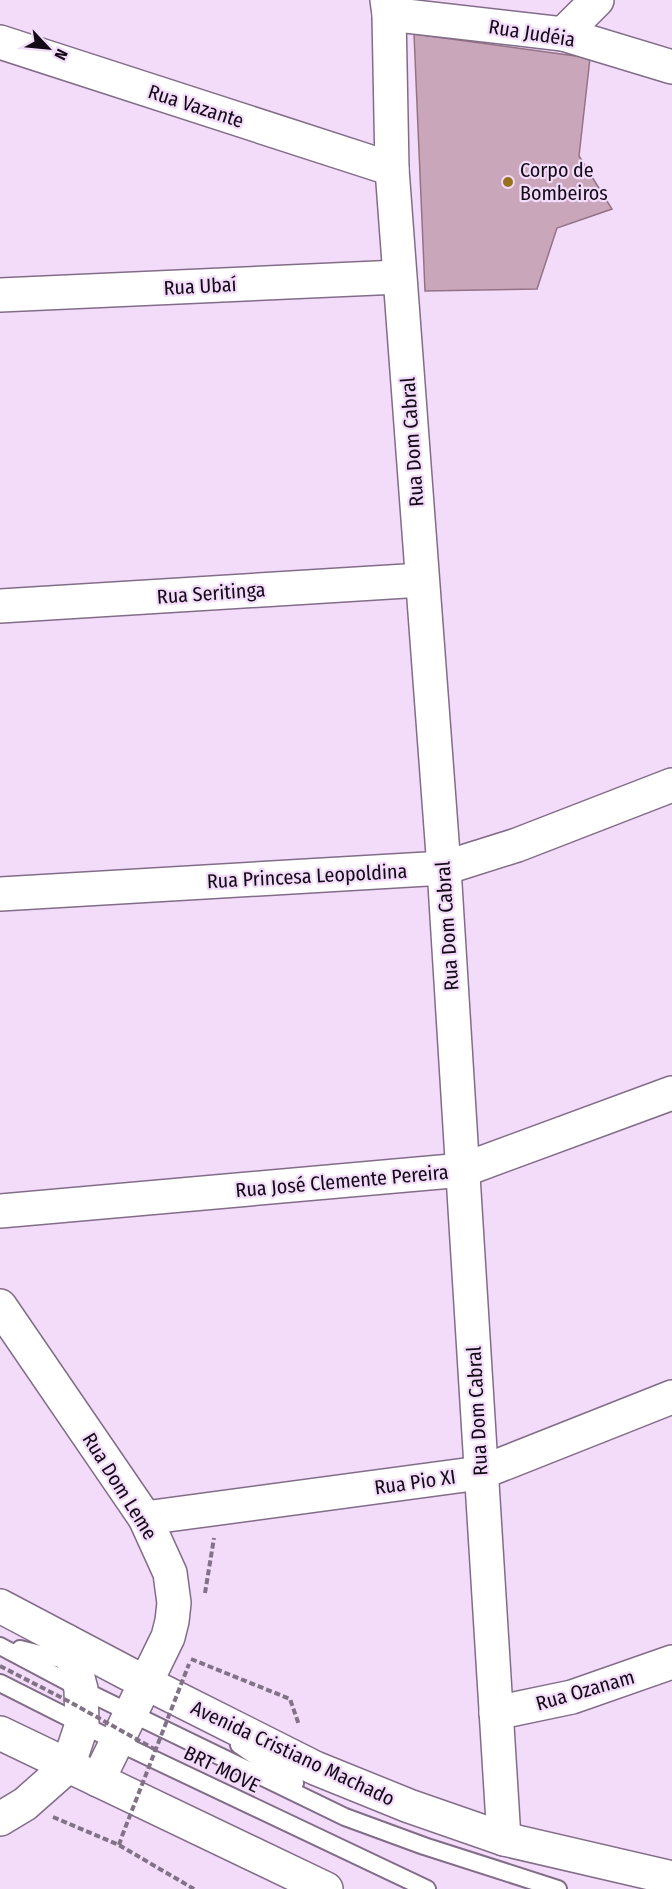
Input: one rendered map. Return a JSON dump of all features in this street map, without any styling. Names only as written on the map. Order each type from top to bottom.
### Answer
[{"type":"main road","points":[[563,34],[597,0]]},
{"type":"main road","name":"Rua Judéia","points":[[388,7],[563,34],[672,67]]},
{"type":"main road","name":"Rua Dom Cabral","points":[[388,7],[392,169],[444,868],[504,1839]]},
{"type":"main road","name":"Rua Vazante","points":[[0,42],[392,169]]},
{"type":"main road","name":"Rua Ubaí","points":[[0,295],[399,277]]},
{"type":"main road","name":"Rua Seritinga","points":[[0,606],[422,580]]},
{"type":"main road","name":"Rua Princesa Leopoldina","points":[[0,894],[444,868],[517,845],[672,785]]},
{"type":"main road","name":"Rua José Clemente Pereira","points":[[0,1211],[463,1170],[672,1093]]},
{"type":"main road","name":"Rua Dom Leme","points":[[0,1306],[145,1518],[170,1573],[174,1603],[168,1637],[98,1780]]},
{"type":"main road","name":"Rua Pio XI","points":[[145,1518],[480,1473],[672,1397]]},
{"type":"main road","name":"Avenida Cristiano Machado","points":[[0,1606],[74,1664],[146,1683],[315,1768],[408,1806],[504,1839],[672,1878]]},
{"type":"main road","name":"Rua Ozanam","points":[[496,1713],[572,1696],[672,1662]]},
{"type":"main road","points":[[0,1819],[25,1804],[68,1766],[82,1724],[74,1664]]},
{"type":"main road","points":[[0,1733],[326,1889]]},
{"type":"lane","name":"BRT MOVE","points":[[0,1645],[74,1664]]},
{"type":"lane","name":"BRT MOVE","points":[[0,1645],[74,1664],[124,1727],[427,1889]]},
{"type":"lane","name":"BRT MOVE","points":[[0,1683],[82,1724],[124,1727],[345,1817],[424,1846],[558,1889]]},
{"type":"lane","name":"BRT MOVE","points":[[146,1683],[345,1817]]},
{"type":"path","points":[[204,1601],[219,1508]]},
{"type":"path","points":[[119,1845],[190,1661],[290,1700],[315,1768]]},
{"type":"path","points":[[0,1666],[156,1750]]},
{"type":"path","points":[[69,1825],[119,1845],[194,1889]]},
{"type":"building","name":"Corpo de Bombeiros","points":[[414,34],[590,58],[579,156],[612,209],[557,228],[537,289],[425,291]]},
{"type":"place","name":"Corpo de Bombeiros","points":[[508,182]]}]
